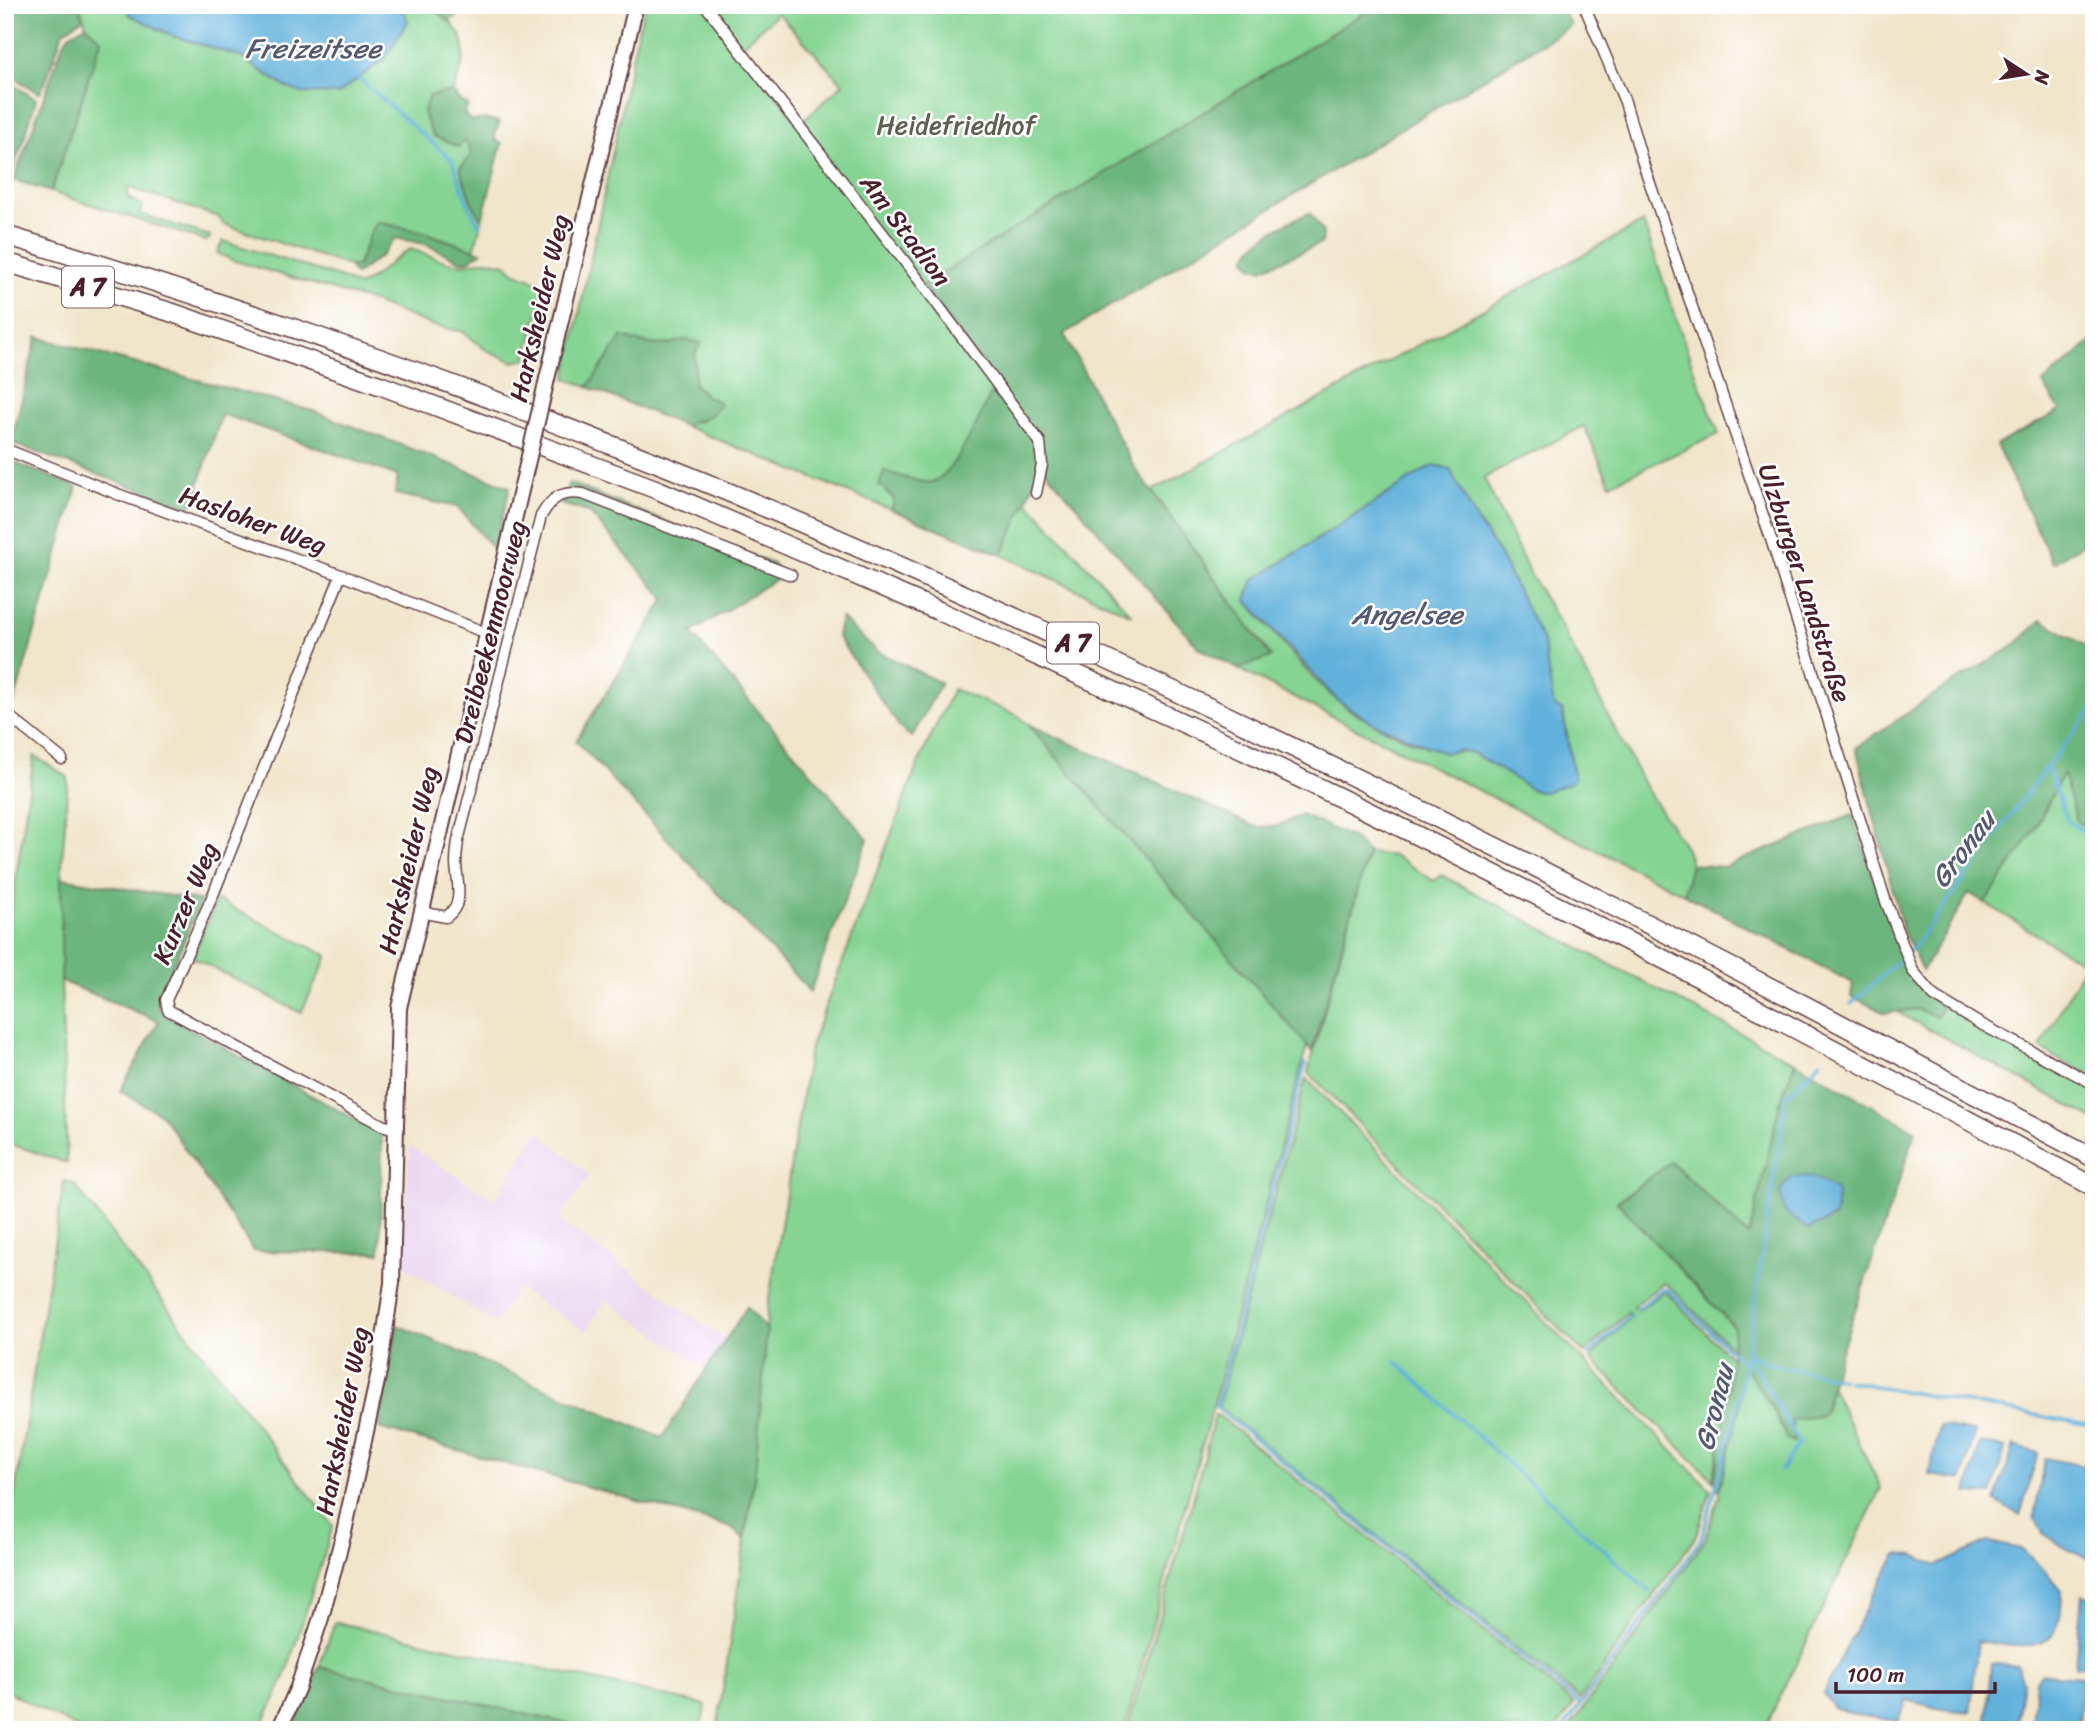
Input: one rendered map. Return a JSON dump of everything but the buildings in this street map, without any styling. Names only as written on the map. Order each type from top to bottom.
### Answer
[{"type":"highway","name":"A 7","points":[[5,235],[220,303],[391,363],[668,467],[949,586],[1254,727],[1418,807],[1677,938],[2094,1158]]},
{"type":"highway","name":"A 7","points":[[5,262],[170,312],[395,391],[658,490],[939,611],[1244,751],[1432,843],[1669,962],[2094,1186]]},
{"type":"main road","name":"Harksheider Weg","points":[[279,1730],[298,1687],[324,1606],[348,1519],[377,1385],[391,1283],[399,1008],[636,5]]},
{"type":"street","name":"Am Stadion","points":[[705,5],[923,285],[1040,442],[1042,465],[1035,493]]},
{"type":"street","name":"Ulzburger Landstraße","points":[[1584,5],[1625,102],[1642,160],[1770,536],[1899,940],[1913,971],[1934,996],[2094,1084]]},
{"type":"street","name":"Hasloher Weg","points":[[5,449],[120,495],[341,575],[486,634]]},
{"type":"street","name":"Dreibeekenmoorweg","points":[[420,912],[446,917],[453,912],[457,904],[458,841],[541,516],[549,503],[558,495],[569,492],[583,494],[791,575]]},
{"type":"street","name":"Kurzer Weg","points":[[341,575],[218,884],[166,1000],[168,1010],[382,1125],[395,1129]]},
{"type":"street","points":[[5,713],[62,759]]},
{"type":"shaded area","points":[[538,1131],[590,1176],[559,1220],[725,1340],[707,1370],[606,1300],[586,1332],[517,1288],[496,1324],[401,1265],[410,1147],[495,1200]]},
{"type":"green space","points":[[5,5],[79,5],[83,18],[63,32],[39,93],[5,72]]},
{"type":"green space","points":[[79,5],[127,5],[130,15],[173,36],[239,56],[284,86],[338,94],[385,58],[408,21],[400,5],[432,5],[456,29],[464,46],[463,63],[453,92],[429,96],[433,136],[458,146],[464,140],[469,145],[471,155],[460,168],[471,201],[482,220],[474,250],[426,233],[377,222],[357,266],[349,266],[223,224],[219,217],[128,187],[128,198],[142,205],[140,214],[210,238],[206,241],[51,192],[101,40],[86,25]]},
{"type":"green space","points":[[432,5],[456,5],[458,15],[449,21],[433,9]]},
{"type":"green space","name":"Heidefriedhof","points":[[646,5],[1377,5],[1208,111],[995,383],[969,439],[950,468],[932,482],[915,481],[884,472],[886,493],[894,498],[892,510],[687,427],[690,422],[701,421],[719,403],[705,395],[694,384],[695,354],[700,344],[686,341],[657,345],[622,337],[588,387],[566,378],[638,30]],"holes":[[[778,13],[843,84],[799,124],[740,47]]]},
{"type":"green space","points":[[1377,5],[1559,5],[1571,26],[1064,334],[1134,467],[1271,657],[1238,669],[1199,648],[1042,466],[1002,555],[892,510],[894,498],[879,485],[884,471],[921,482],[932,482],[940,478],[959,455],[995,383],[923,285]]},
{"type":"green space","points":[[86,25],[101,40],[51,192],[14,180],[63,44],[69,35]]},
{"type":"green space","points":[[5,80],[36,99],[9,178],[5,177]]},
{"type":"green space","points":[[453,92],[468,105],[464,114],[471,121],[484,119],[500,122],[494,135],[497,142],[502,143],[482,220],[471,201],[460,168],[471,155],[469,145],[464,141],[459,147],[433,136],[423,113],[429,96]]},
{"type":"green space","points":[[1310,213],[1323,232],[1322,243],[1262,269],[1253,267],[1246,259],[1255,244],[1263,238]]},
{"type":"green space","points":[[377,222],[426,233],[481,252],[469,260],[461,261],[425,244],[395,238],[382,255],[355,275],[349,266],[357,266]]},
{"type":"green space","points":[[1643,222],[1719,434],[1610,484],[1584,426],[1484,478],[1529,572],[1562,628],[1647,790],[1685,847],[1691,864],[1684,894],[1238,669],[1271,656],[1152,491]],"holes":[[[1430,467],[1450,470],[1477,521],[1500,555],[1543,642],[1554,707],[1563,711],[1573,769],[1539,792],[1479,756],[1464,751],[1445,752],[1419,744],[1353,712],[1311,675],[1246,600],[1254,580]]]},
{"type":"green space","points":[[223,241],[342,278],[358,286],[411,249],[447,262],[462,264],[486,260],[506,264],[514,272],[546,285],[526,359],[514,362],[486,350],[463,332],[431,325],[371,301],[232,260],[217,253]]},
{"type":"green space","points":[[37,337],[313,411],[510,487],[494,550],[458,507],[395,494],[398,476],[222,414],[191,508],[11,443]]},
{"type":"green space","points":[[622,337],[657,345],[686,340],[701,343],[695,354],[694,384],[705,395],[720,403],[715,411],[704,419],[690,422],[687,427],[588,387]]},
{"type":"green space","points":[[2094,340],[2094,537],[2053,563],[1996,445],[2060,411],[2043,383]]},
{"type":"green space","points":[[5,459],[77,487],[14,703],[5,696]]},
{"type":"green space","points":[[569,483],[773,564],[782,575],[691,633],[868,839],[810,992],[576,741],[665,599],[589,512],[561,504]]},
{"type":"green space","points":[[1026,500],[1132,615],[1002,555]]},
{"type":"green space","points":[[841,618],[876,651],[941,683],[912,737],[901,729],[837,636]]},
{"type":"green space","points":[[2042,620],[2094,651],[2094,832],[2077,821],[2063,773],[2035,829],[1985,903],[1969,893],[1922,971],[1903,930],[1856,748],[1942,689],[2011,648]]},
{"type":"green space","points":[[953,689],[1017,715],[1028,724],[1307,1045],[1212,1409],[1124,1730],[717,1730],[755,1472],[768,1305],[810,1047],[918,764]]},
{"type":"green space","points":[[1028,724],[1256,827],[1278,826],[1302,815],[1353,838],[1368,853],[1312,1051]]},
{"type":"green space","points":[[34,756],[68,777],[61,878],[61,981],[67,1163],[5,1142],[5,951]]},
{"type":"green space","points":[[2064,772],[2077,821],[2094,832],[2094,1076],[2066,1064],[2040,1048],[2085,964],[1985,903],[2035,829]]},
{"type":"green space","points":[[1852,815],[1908,972],[1931,998],[1942,1006],[1937,1017],[1916,1009],[1885,1013],[1851,996],[1853,983],[1684,894],[1691,864],[1724,867]]},
{"type":"green space","points":[[1368,853],[1395,856],[1434,881],[1441,875],[1795,1062],[1782,1098],[1749,1236],[1671,1162],[1617,1202],[1734,1327],[1732,1348],[1663,1283],[1633,1307],[1638,1311],[1663,1292],[1667,1293],[1732,1359],[1726,1411],[1713,1480],[1590,1358],[1631,1317],[1628,1313],[1584,1353],[1308,1072]]},
{"type":"green space","points":[[61,878],[201,901],[159,998],[159,1008],[166,1016],[382,1134],[380,1253],[254,1251],[162,1115],[120,1091],[159,1021],[61,981]]},
{"type":"green space","points":[[217,900],[328,956],[301,1013],[192,957]]},
{"type":"green space","points":[[1942,1006],[2094,1086],[2094,1119],[1897,1012],[1916,1009],[1937,1017]]},
{"type":"green space","points":[[1795,1062],[1916,1131],[1835,1369],[1823,1415],[1792,1420],[1794,1442],[1786,1438],[1777,1416],[1744,1365],[1738,1414],[1719,1490],[1714,1480],[1726,1411],[1734,1327],[1617,1202],[1671,1162],[1749,1236],[1780,1102]]},
{"type":"green space","points":[[1306,1078],[1711,1490],[1696,1536],[1580,1699],[1218,1407]]},
{"type":"green space","points":[[64,1181],[74,1184],[333,1526],[285,1677],[260,1730],[80,1730],[5,1690],[5,1556]]},
{"type":"green space","points":[[747,1307],[767,1330],[755,1472],[744,1539],[730,1527],[379,1428],[397,1325],[662,1438]]},
{"type":"green space","points":[[1744,1364],[1777,1416],[1786,1438],[1793,1441],[1791,1420],[1823,1415],[1831,1386],[1881,1488],[1764,1730],[1568,1730],[1705,1540],[1719,1497],[1738,1414]]},
{"type":"green space","points":[[1215,1415],[1574,1704],[1555,1730],[1127,1730]]},
{"type":"green space","points":[[335,1622],[706,1705],[700,1730],[595,1730],[319,1667]]},
{"type":"green space","points":[[319,1667],[595,1730],[293,1730]]},
{"type":"water","name":"Freizeitsee","points":[[127,5],[400,5],[408,21],[385,58],[338,94],[302,93],[284,86],[239,56],[173,36],[130,15]]},
{"type":"water","name":"Angelsee","points":[[1441,466],[1450,470],[1477,521],[1500,555],[1543,642],[1554,707],[1562,710],[1574,778],[1570,783],[1539,792],[1473,753],[1460,750],[1444,753],[1373,723],[1336,699],[1246,600],[1254,580],[1430,467]]},
{"type":"water","points":[[1812,1176],[1837,1191],[1835,1217],[1808,1229],[1785,1212],[1780,1191],[1791,1177]]},
{"type":"water","points":[[1940,1426],[1975,1432],[1962,1480],[1929,1475]]},
{"type":"water","points":[[1980,1443],[2005,1448],[1992,1494],[1967,1493]]},
{"type":"water","points":[[2014,1446],[2038,1453],[2020,1515],[1995,1501]]},
{"type":"water","points":[[2045,1458],[2094,1468],[2094,1556],[2086,1558],[2067,1549],[2044,1534],[2034,1517]]},
{"type":"water","points":[[1987,1542],[2021,1549],[2062,1591],[2059,1621],[2052,1635],[2034,1645],[2023,1646],[1978,1641],[1970,1712],[1941,1709],[1907,1700],[1898,1721],[1855,1715],[1834,1707],[1823,1694],[1872,1596],[1897,1554],[1914,1555],[1937,1566]]},
{"type":"water","points":[[2082,1595],[2094,1598],[2094,1667],[2075,1666]]},
{"type":"water","points":[[1991,1663],[2017,1666],[2023,1682],[2017,1722],[1987,1720]]},
{"type":"water","points":[[2041,1674],[2082,1677],[2079,1730],[2057,1730],[2032,1725],[2036,1681]]},
{"type":"water","points":[[2090,1689],[2094,1690],[2094,1730],[2088,1730]]},
{"type":"waterway","points":[[358,78],[452,160],[467,202],[479,225]]},
{"type":"waterway","name":"Gronau","points":[[1851,1004],[1913,948],[2047,766],[2094,708]]},
{"type":"waterway","points":[[2047,767],[2068,821],[2094,839]]},
{"type":"waterway","name":"Gronau","points":[[1562,1730],[1701,1540],[1733,1426],[1745,1365],[1786,1097],[1821,1061]]},
{"type":"waterway","points":[[1305,1064],[1216,1407],[1580,1704]]},
{"type":"waterway","points":[[1637,1310],[1662,1289],[1667,1289],[1744,1364]]},
{"type":"waterway","points":[[1588,1355],[1630,1316]]},
{"type":"waterway","points":[[1747,1353],[1799,1442],[1781,1471]]},
{"type":"waterway","points":[[1749,1354],[1770,1364],[1842,1379]]},
{"type":"waterway","points":[[1395,1361],[1650,1592]]},
{"type":"waterway","points":[[1848,1381],[2094,1426]]}]
